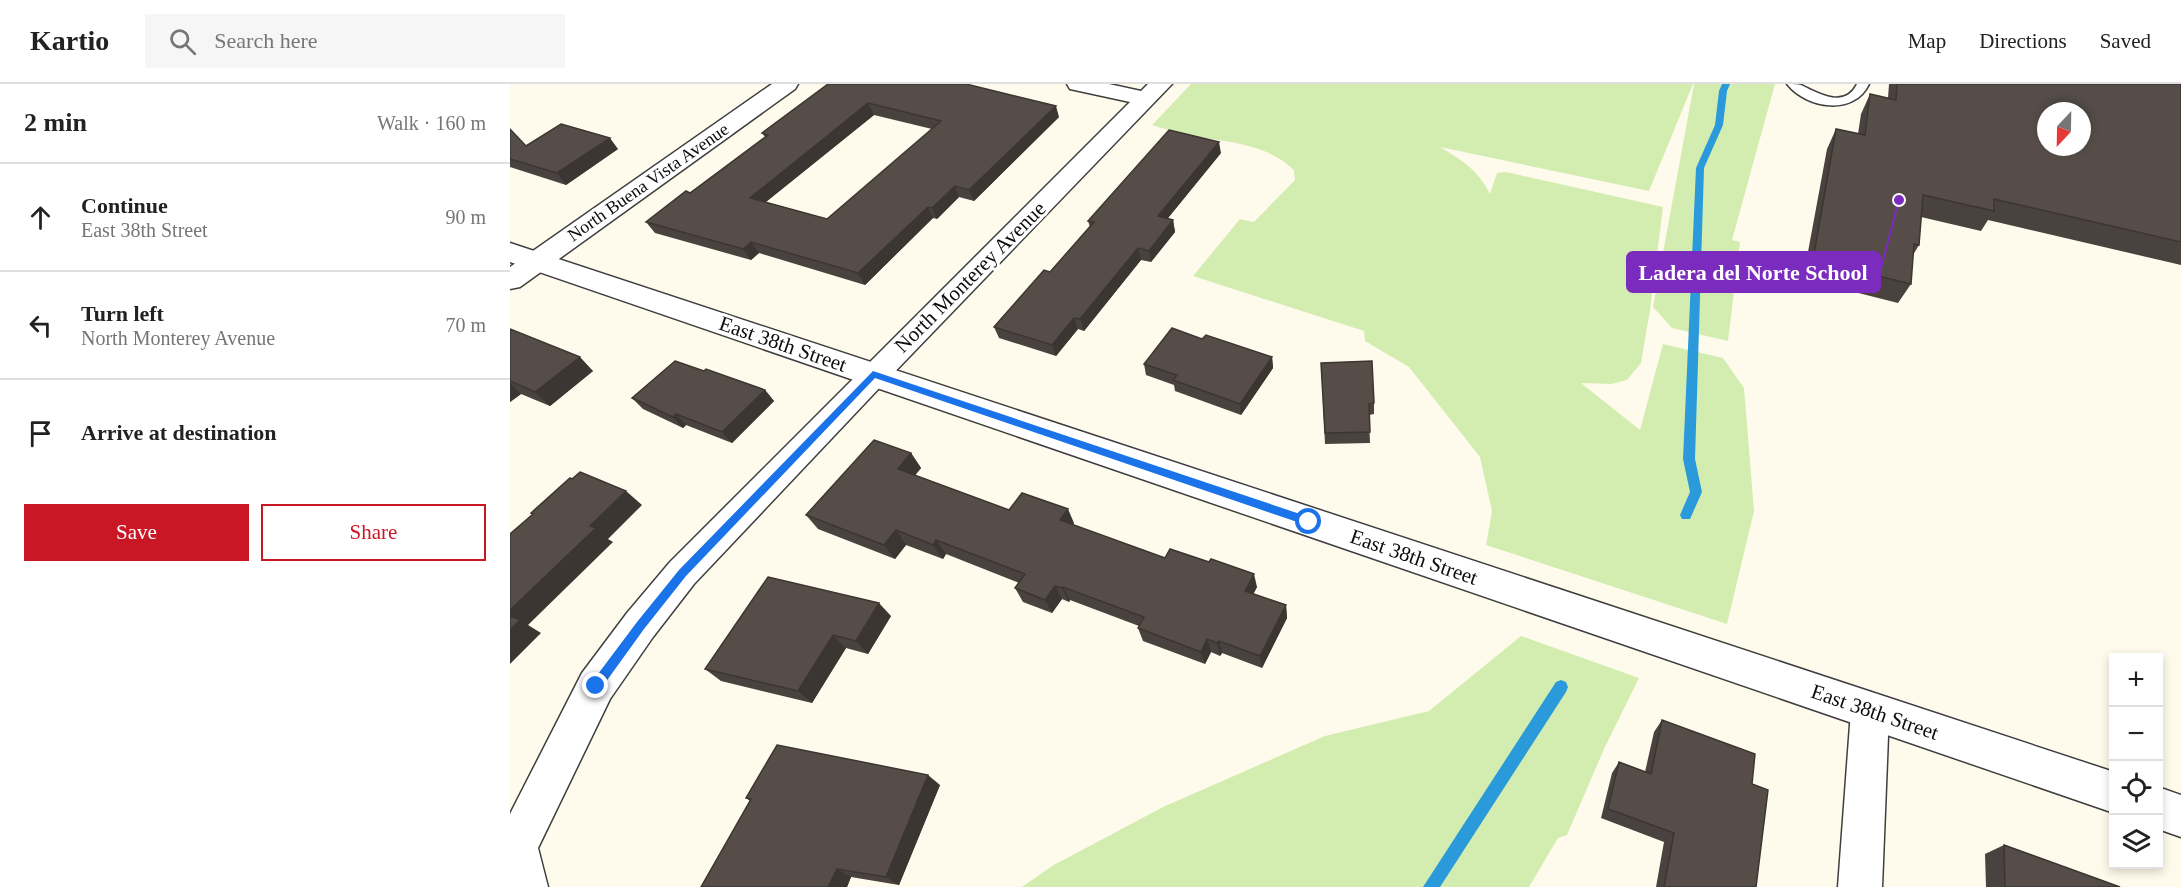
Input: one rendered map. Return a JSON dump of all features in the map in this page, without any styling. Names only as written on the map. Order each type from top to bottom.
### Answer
[{"type":"street","name":"North Buena Vista Avenue","points":[[510,280],[524,256],[787,84]]},
{"type":"street","points":[[1077,84],[1153,92]]},
{"type":"street","name":"North Monterey Avenue","points":[[526,887],[516,847],[596,686],[640,625],[682,573],[873,375],[1153,92]]},
{"type":"street","name":"East 38th Street","points":[[524,256],[2109,791]]},
{"type":"street","points":[[1860,887],[1870,711]]},
{"type":"street","points":[[2163,810],[2181,816]]},
{"type":"lane","points":[[1793,84],[1798,90],[1811,97],[1839,101],[1852,99],[1858,95],[1863,84]]},
{"type":"green space","points":[[1191,84],[1693,84],[1649,191],[1440,147],[1469,167],[1481,179],[1490,194],[1497,173],[1506,172],[1663,207],[1641,363],[1627,380],[1611,384],[1581,383],[1640,430],[1663,344],[1723,358],[1744,388],[1754,511],[1727,624],[1486,545],[1492,511],[1480,457],[1409,367],[1365,341],[1364,331],[1193,276],[1240,219],[1254,222],[1295,180],[1294,170],[1283,161],[1260,149],[1188,135],[1152,125]]},
{"type":"green space","points":[[1694,84],[1775,84],[1732,240],[1740,242],[1728,341],[1672,328],[1653,307]]},
{"type":"green space","points":[[1521,636],[1639,678],[1604,749],[1567,835],[1558,838],[1529,887],[1022,887],[1052,866],[1163,807],[1325,736],[1429,711]]},
{"type":"building","points":[[828,84],[966,84],[1056,106],[969,190],[955,186],[932,208],[928,207],[858,273],[751,242],[743,249],[646,222],[686,191],[690,193],[768,135],[762,133]],"holes":[[[868,103],[941,121],[827,219],[750,198]]]},
{"type":"building","points":[[1897,84],[2181,84],[2181,242],[1994,199],[1994,211],[1923,195],[1919,245],[1914,244],[1911,284],[1813,260],[1836,129],[1865,135],[1870,94],[1896,100]]},
{"type":"building","points":[[561,124],[610,138],[557,173],[510,159],[510,129],[526,146]]},
{"type":"building","points":[[1169,130],[1219,142],[1158,216],[1173,220],[1149,251],[1138,248],[1080,319],[1074,318],[1052,345],[994,327],[1044,270],[1050,272],[1094,222],[1088,221]]},
{"type":"building","points":[[1172,328],[1202,339],[1206,335],[1272,357],[1240,404],[1173,380],[1177,375],[1144,364]]},
{"type":"building","points":[[510,329],[580,357],[535,392],[510,381]]},
{"type":"building","points":[[675,361],[704,371],[706,369],[765,390],[722,432],[676,414],[673,417],[632,398]]},
{"type":"building","points":[[1372,361],[1374,403],[1369,404],[1370,432],[1325,433],[1321,363]]},
{"type":"building","points":[[874,440],[911,453],[898,469],[1009,510],[1022,493],[1068,509],[1060,520],[1165,558],[1170,549],[1209,562],[1211,559],[1254,574],[1245,591],[1286,605],[1260,656],[1207,639],[1201,652],[1138,628],[1144,617],[1063,587],[1055,586],[1045,600],[1015,588],[1025,574],[936,540],[933,545],[896,530],[884,545],[806,515]]},
{"type":"building","points":[[580,472],[626,491],[590,526],[596,528],[510,610],[510,534],[570,478],[572,479]]},
{"type":"building","points":[[768,577],[879,603],[856,641],[833,635],[798,691],[705,669]]},
{"type":"building","points":[[510,616],[520,620],[510,630]]},
{"type":"building","points":[[1662,720],[1755,754],[1752,784],[1768,790],[1756,887],[1664,887],[1674,833],[1608,809],[1619,762],[1651,774]]},
{"type":"building","points":[[777,745],[928,775],[886,877],[837,869],[828,887],[701,887],[751,799],[746,798]]},
{"type":"building","points":[[2004,845],[2120,887],[2005,887]]},
{"type":"waterway","points":[[1686,515],[1696,492],[1689,459],[1700,168],[1719,125],[1726,84]]},
{"type":"waterway","points":[[1431,887],[1561,687]]},
{"type":"place","name":"Ladera del Norte School","points":[[1899,200]]},
{"type":"route","points":[[596,686],[640,625],[682,573],[873,375],[1309,522]]}]
